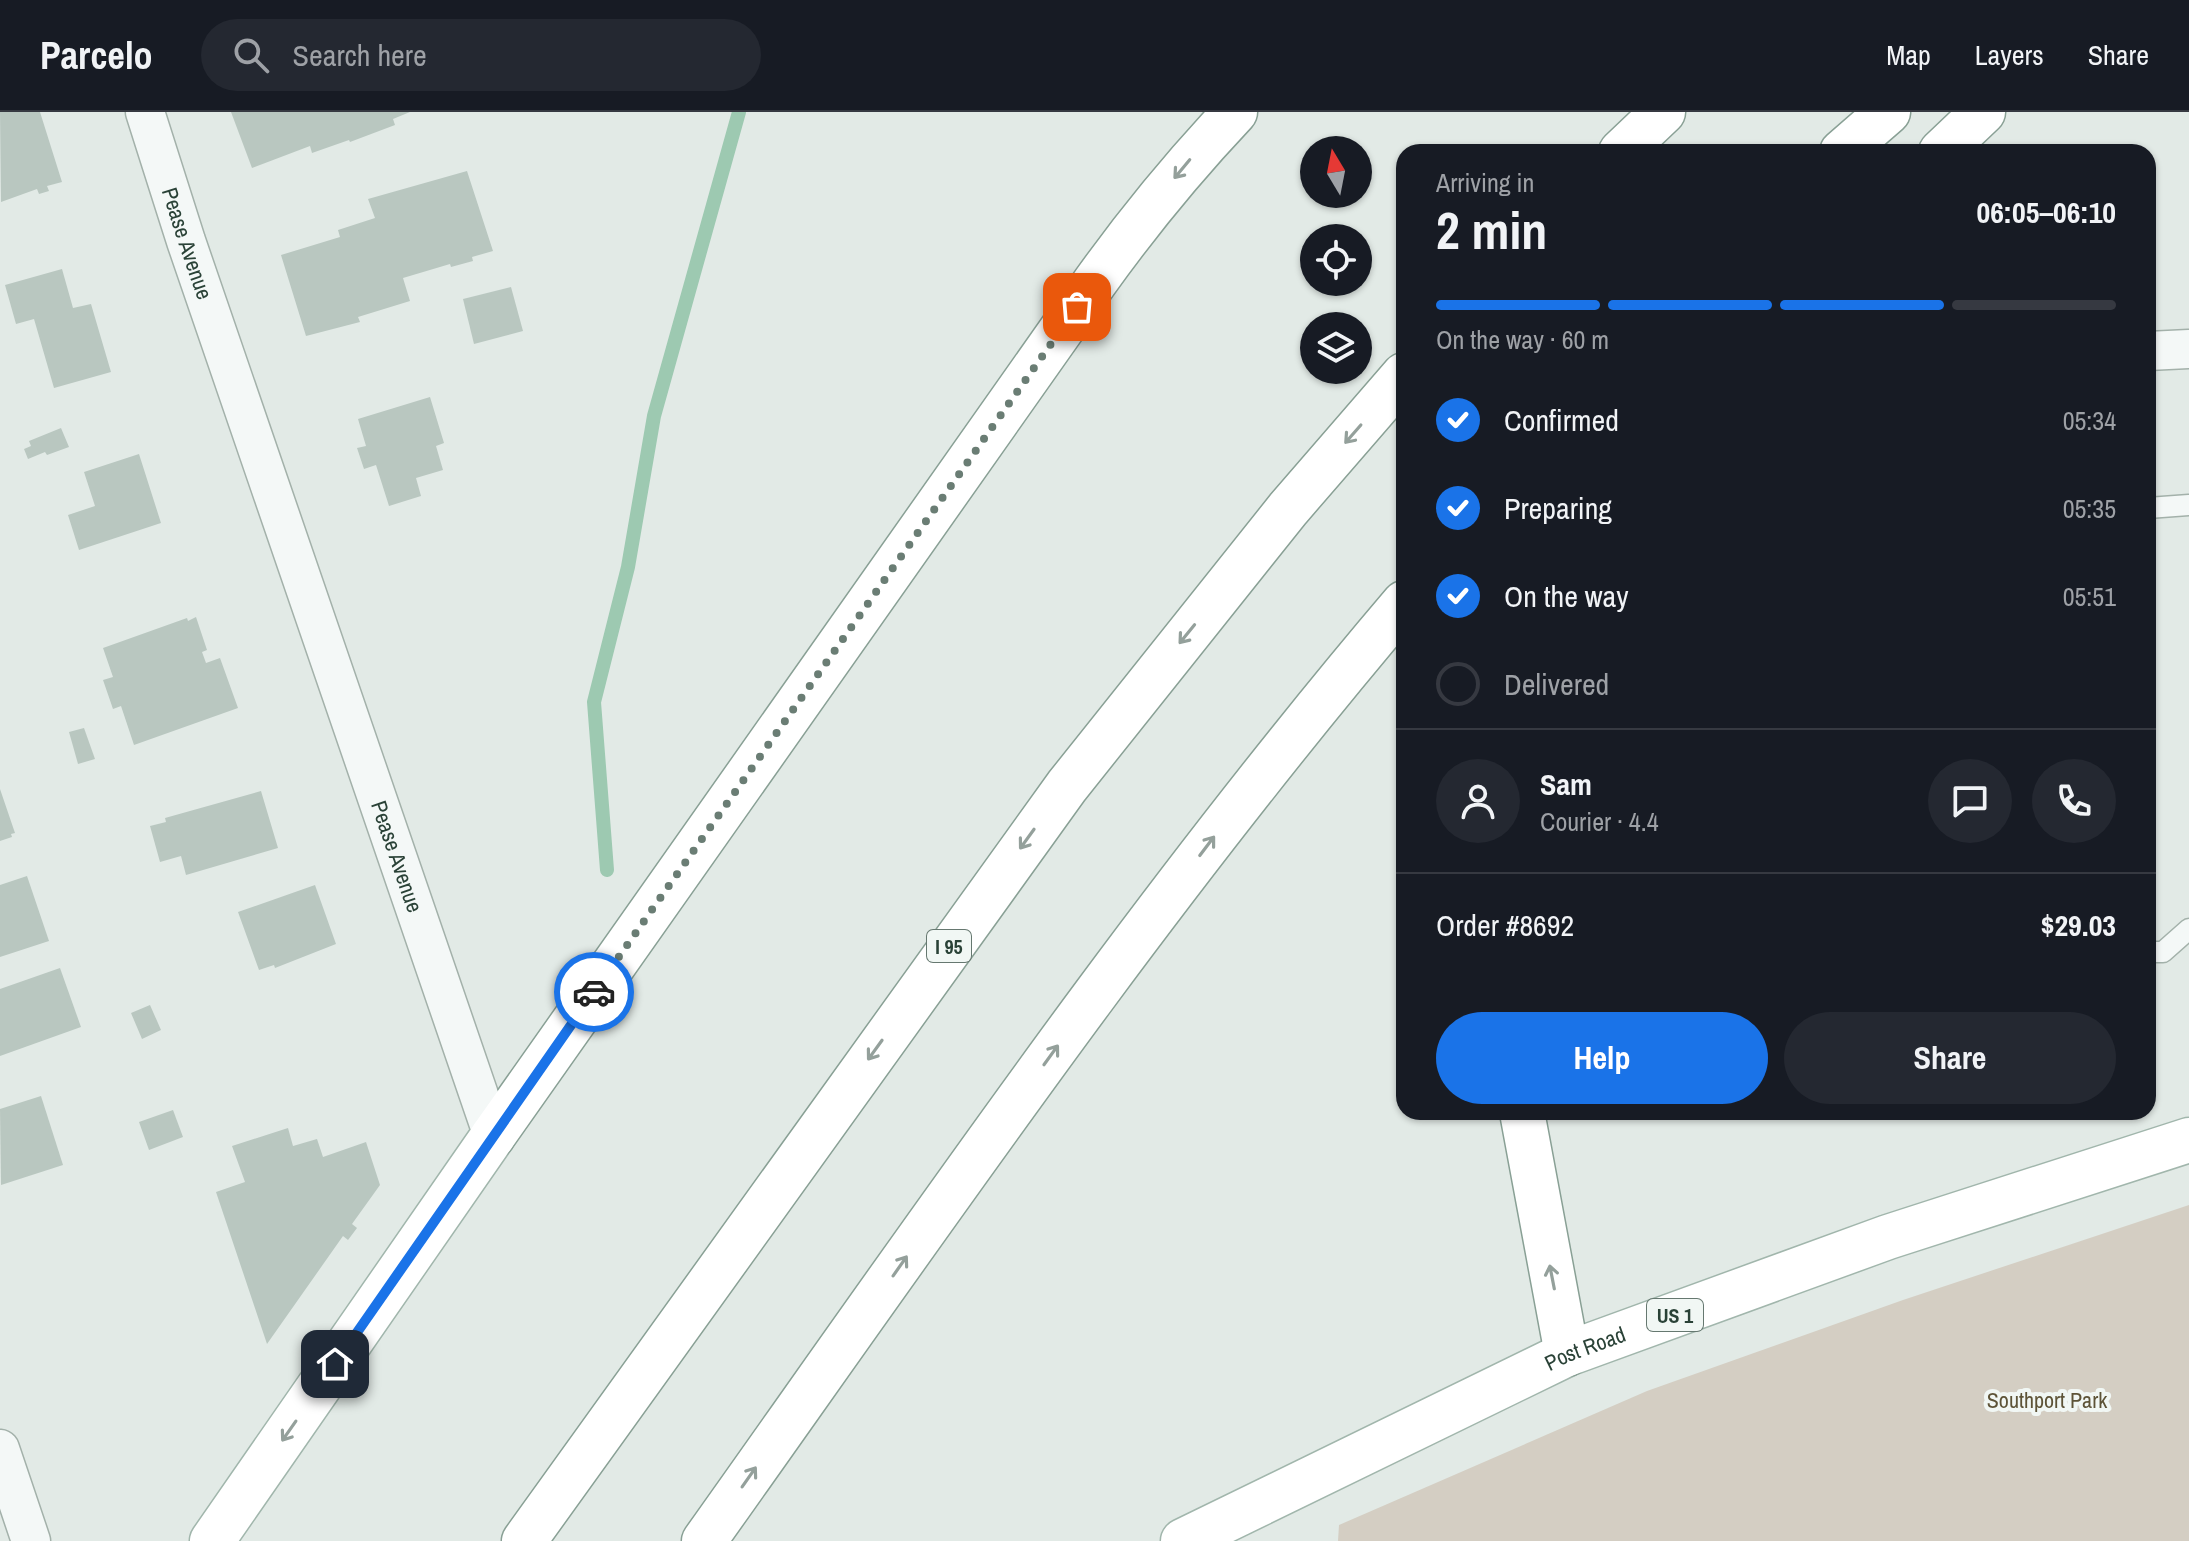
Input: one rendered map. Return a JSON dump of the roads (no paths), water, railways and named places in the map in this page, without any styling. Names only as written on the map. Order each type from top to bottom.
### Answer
[{"type":"main road","points":[[212,1541],[1102,271],[1191,158],[1235,112]]},
{"type":"main road","points":[[1629,144],[1663,112]]},
{"type":"main road","points":[[1851,144],[1888,112]]},
{"type":"main road","points":[[1949,144],[1983,112]]},
{"type":"main road","name":"I 95","points":[[524,1541],[1067,786],[1288,509],[1396,384]]},
{"type":"main road","points":[[704,1541],[1122,958],[1230,815],[1396,613]]},
{"type":"main road","points":[[1523,1120],[1567,1354]]},
{"type":"main road","name":"Post Road","points":[[1183,1541],[1567,1354],[1888,1237],[2189,1140]]},
{"type":"street","name":"Pease Avenue","points":[[145,112],[191,256],[493,1136]]},
{"type":"street","points":[[2156,351],[2189,349]]},
{"type":"street","points":[[0,1449],[31,1541]]},
{"type":"lane","points":[[2156,507],[2189,505]]},
{"type":"lane","points":[[2156,952],[2163,952],[2189,929]]},
{"type":"waterway","points":[[607,870],[594,702],[628,567],[654,416],[739,112]]},
{"type":"park label","name":"Southport Park","points":[[2047,1400]]}]
